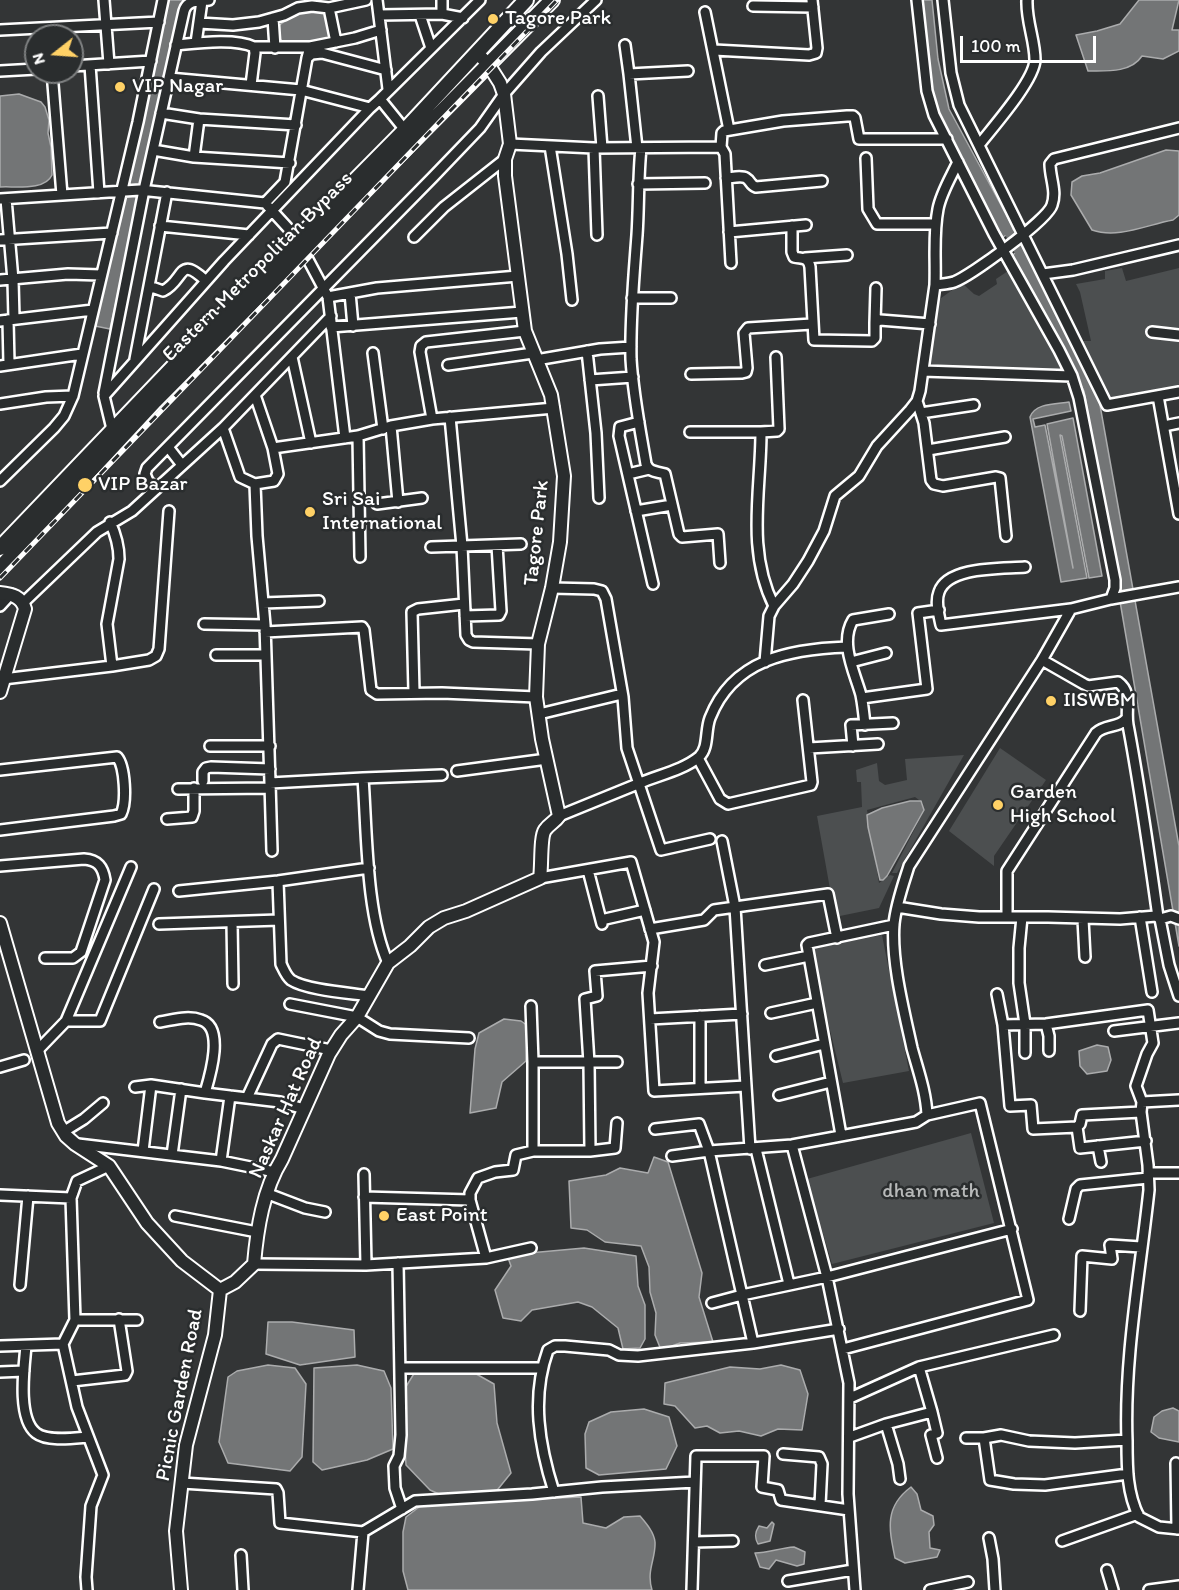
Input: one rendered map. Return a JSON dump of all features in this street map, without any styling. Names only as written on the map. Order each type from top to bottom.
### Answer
[{"type":"main road","points":[[0,548],[112,429],[405,130],[526,0]]},
{"type":"main road","name":"Eastern Metropolitan Bypass","points":[[0,568],[155,402],[552,0]]},
{"type":"street","points":[[104,0],[109,64]]},
{"type":"street","points":[[0,481],[54,428],[64,416],[72,396],[101,275],[125,190],[163,0]]},
{"type":"street","points":[[112,429],[104,396],[142,190],[185,4],[209,0]]},
{"type":"street","points":[[199,23],[233,25],[273,18],[298,8],[312,6],[329,8],[366,0]]},
{"type":"street","points":[[377,0],[388,89]]},
{"type":"street","points":[[442,0],[442,14]]},
{"type":"street","points":[[104,396],[249,234],[388,89],[480,0]]},
{"type":"street","points":[[156,489],[145,474],[147,468],[326,293],[480,128],[504,94],[541,52],[596,0]]},
{"type":"street","points":[[917,0],[927,91],[934,115],[1072,376],[1084,418],[1115,580],[1114,598]]},
{"type":"street","points":[[943,0],[954,92],[1021,235],[1043,274],[1107,405],[1179,392]]},
{"type":"street","points":[[979,145],[1025,84],[1034,66],[1035,58],[1027,16],[1027,0]]},
{"type":"street","points":[[196,43],[202,1]]},
{"type":"street","points":[[714,50],[809,55],[816,53],[812,4],[753,6]]},
{"type":"street","points":[[329,8],[336,42]]},
{"type":"street","points":[[705,12],[729,130]]},
{"type":"street","points":[[379,15],[442,14],[463,18]]},
{"type":"street","points":[[420,15],[431,48]]},
{"type":"street","points":[[273,18],[275,48]]},
{"type":"street","points":[[0,30],[159,22]]},
{"type":"street","points":[[176,45],[226,43],[254,47],[310,47],[381,30]]},
{"type":"street","points":[[625,45],[639,148],[631,347],[639,422],[649,469]]},
{"type":"street","points":[[252,86],[254,47]]},
{"type":"street","points":[[265,202],[285,182],[310,47]]},
{"type":"street","points":[[307,58],[312,54],[322,53],[386,70]]},
{"type":"street","name":"Tagore Park","points":[[477,53],[491,61],[504,94],[510,144],[505,159],[505,176],[525,331],[546,381],[554,408],[562,460],[564,492],[560,542],[552,588],[538,644],[536,697],[559,816]]},
{"type":"street","points":[[84,65],[151,61]]},
{"type":"street","points":[[90,65],[99,193]]},
{"type":"street","points":[[0,71],[24,70]]},
{"type":"street","points":[[628,74],[688,70]]},
{"type":"street","points":[[169,78],[302,90],[370,108]]},
{"type":"street","points":[[53,84],[62,195]]},
{"type":"street","points":[[597,235],[598,96]]},
{"type":"street","points":[[380,99],[405,130]]},
{"type":"street","points":[[161,113],[199,119],[296,125]]},
{"type":"street","points":[[731,263],[725,154],[721,147],[722,133],[801,119],[853,116],[859,139],[946,139]]},
{"type":"street","points":[[194,157],[199,119]]},
{"type":"street","points":[[935,285],[954,282],[1005,248],[1044,217],[1052,207],[1054,192],[1050,164],[1054,159],[1179,128]]},
{"type":"street","points":[[510,144],[598,148],[721,147]]},
{"type":"street","points":[[550,146],[572,300]]},
{"type":"street","points":[[153,150],[194,157],[290,163]]},
{"type":"street","points":[[866,158],[868,209],[877,224],[936,224]]},
{"type":"street","points":[[414,237],[444,207],[505,159]]},
{"type":"street","points":[[958,162],[941,197],[936,224],[935,285],[917,401],[932,480],[937,486],[1000,478],[1006,536]]},
{"type":"street","points":[[726,178],[746,178],[752,186],[756,187],[822,181]]},
{"type":"street","points":[[638,184],[705,183]]},
{"type":"street","points":[[82,354],[5,365],[13,280],[5,240],[3,199],[142,190],[265,202],[298,239]]},
{"type":"street","points":[[134,361],[167,192]]},
{"type":"street","points":[[729,232],[806,225]]},
{"type":"street","points":[[160,226],[249,234]]},
{"type":"street","points":[[792,226],[792,252],[795,257],[847,255]]},
{"type":"street","points":[[5,240],[112,233]]},
{"type":"street","points":[[1043,274],[1073,270],[1179,245]]},
{"type":"street","points":[[304,252],[326,293],[331,316],[345,438]]},
{"type":"street","points":[[806,258],[810,267],[814,340],[866,342],[875,339],[876,288]]},
{"type":"street","points":[[149,286],[163,291],[184,270],[189,268],[194,269],[206,281]]},
{"type":"street","points":[[0,280],[68,274],[101,275]]},
{"type":"street","points":[[326,293],[350,293],[377,288],[518,276]]},
{"type":"street","points":[[350,293],[353,326]]},
{"type":"street","points":[[632,298],[671,298]]},
{"type":"street","points":[[8,320],[93,310]]},
{"type":"street","points":[[331,327],[522,312]]},
{"type":"street","points":[[24,602],[97,532],[110,522],[132,511],[223,428],[331,316]]},
{"type":"street","points":[[875,323],[880,320],[930,324]]},
{"type":"street","points":[[691,374],[746,372],[744,333],[748,328],[813,324]]},
{"type":"street","points":[[432,419],[420,352],[421,346],[426,342],[525,331]]},
{"type":"street","points":[[1152,332],[1179,334]]},
{"type":"street","points":[[448,364],[631,347]]},
{"type":"street","points":[[587,351],[599,498]]},
{"type":"street","points":[[373,353],[398,502]]},
{"type":"street","points":[[292,357],[311,443]]},
{"type":"street","points":[[690,432],[777,431],[779,429],[776,357]]},
{"type":"street","points":[[923,371],[1072,376]]},
{"type":"street","points":[[590,380],[633,377]]},
{"type":"street","points":[[223,428],[240,477],[255,484],[277,479],[273,448],[255,395]]},
{"type":"street","points":[[0,404],[46,397],[72,396]]},
{"type":"street","points":[[1158,396],[1179,514]]},
{"type":"street","points":[[765,662],[767,628],[774,606],[793,584],[808,561],[821,537],[836,496],[859,476],[877,446],[917,401]]},
{"type":"street","points":[[921,413],[974,405]]},
{"type":"street","points":[[273,448],[358,436],[432,419],[554,408]]},
{"type":"street","points":[[450,417],[462,546],[466,635],[473,642],[538,644]]},
{"type":"street","points":[[639,422],[624,424],[619,431],[653,584]]},
{"type":"street","points":[[1164,426],[1179,423]]},
{"type":"street","points":[[761,432],[756,544],[761,574],[774,606]]},
{"type":"street","points":[[358,436],[360,557]]},
{"type":"street","points":[[927,450],[1005,437]]},
{"type":"street","points":[[168,447],[182,465]]},
{"type":"street","points":[[628,474],[649,469],[665,474],[677,530],[682,537],[717,534],[720,563]]},
{"type":"street","points":[[255,484],[265,628],[272,851]]},
{"type":"street","points":[[377,504],[422,498]]},
{"type":"street","points":[[636,511],[672,505]]},
{"type":"street","points":[[3,679],[112,666],[149,660],[156,656],[159,649],[169,511]]},
{"type":"street","points":[[110,522],[119,549],[107,624],[112,666]]},
{"type":"street","points":[[431,547],[521,544]]},
{"type":"street","points":[[465,616],[499,615],[501,610],[497,545]]},
{"type":"street","points":[[1025,567],[966,572],[948,579],[939,591],[941,625],[1071,609],[1114,598],[1179,587]]},
{"type":"street","points":[[552,588],[594,589],[602,591],[606,599],[622,694],[627,748],[661,850],[710,839]]},
{"type":"street","points":[[0,606],[6,593],[24,602]]},
{"type":"street","points":[[263,603],[319,601]]},
{"type":"street","points":[[0,692],[25,609],[24,602]]},
{"type":"street","points":[[414,692],[412,612],[417,609],[464,604]]},
{"type":"street","points":[[927,1115],[927,1102],[912,1046],[895,959],[894,925],[897,907],[909,866],[1042,660],[1071,609]]},
{"type":"street","points":[[861,698],[927,690],[918,613],[939,610]]},
{"type":"street","points":[[865,724],[861,698],[847,647],[850,625],[853,620],[889,614]]},
{"type":"street","points":[[204,624],[265,628],[362,627],[373,693],[414,692],[536,697]]},
{"type":"street","points":[[746,1086],[654,1091],[648,993],[654,942],[631,862],[540,878],[543,865],[542,840],[546,829],[559,816],[698,758],[705,751],[709,721],[717,703],[730,683],[740,674],[765,662],[807,649],[847,647]]},
{"type":"street","points":[[851,662],[886,653]]},
{"type":"street","points":[[216,655],[266,655]]},
{"type":"street","points":[[1042,660],[1088,686],[1119,682],[1126,690],[1128,699],[1126,718],[1159,918],[1179,996]]},
{"type":"street","points":[[538,714],[622,694]]},
{"type":"street","points":[[698,758],[720,799],[729,804],[811,785],[803,700]]},
{"type":"street","points":[[1007,916],[1007,871],[1096,733],[1101,729],[1123,723],[1126,718]]},
{"type":"street","points":[[853,746],[851,725],[893,723]]},
{"type":"street","points":[[809,748],[878,744]]},
{"type":"street","points":[[210,746],[270,746]]},
{"type":"street","points":[[0,770],[117,757],[122,762],[125,806],[121,814],[114,816],[0,830]]},
{"type":"street","points":[[457,771],[547,759]]},
{"type":"street","points":[[204,781],[203,772],[206,768],[211,767],[270,769]]},
{"type":"street","points":[[178,789],[270,786],[363,778],[442,775]]},
{"type":"street","points":[[363,778],[369,868],[381,947],[388,963]]},
{"type":"street","points":[[167,819],[192,817],[194,788]]},
{"type":"street","points":[[722,841],[735,908],[746,1086],[753,1149],[789,1284]]},
{"type":"street","points":[[0,866],[84,859],[99,864],[104,872],[105,880],[81,952],[73,958],[45,958]]},
{"type":"street","points":[[38,1050],[66,1021],[131,867]]},
{"type":"street","points":[[179,891],[369,868]]},
{"type":"street","points":[[588,870],[602,922],[645,910]]},
{"type":"street","name":"Naskar Hat Road","points":[[254,1264],[257,1232],[274,1172],[331,1050],[357,1017],[388,963],[429,927],[444,918],[466,911],[540,878]]},
{"type":"street","points":[[278,880],[281,964],[290,979],[303,986],[369,996]]},
{"type":"street","points":[[66,1021],[100,1021],[154,889]]},
{"type":"street","points":[[650,929],[704,920],[714,910],[828,894],[837,938]]},
{"type":"street","points":[[897,907],[980,917],[1120,920],[1140,917],[1175,917]]},
{"type":"street","points":[[1022,917],[1019,983],[1025,1024],[1025,1053]]},
{"type":"street","points":[[1140,917],[1152,992]]},
{"type":"street","points":[[1083,919],[1085,957]]},
{"type":"street","points":[[159,924],[279,920]]},
{"type":"street","points":[[232,922],[232,984]]},
{"type":"street","name":"Picnic Garden Road","points":[[0,923],[38,1050],[49,1097],[63,1132],[75,1144],[109,1166],[147,1223],[183,1261],[220,1290],[215,1335],[186,1445],[176,1531],[181,1590]]},
{"type":"street","points":[[841,1135],[807,948],[809,943],[894,925]]},
{"type":"street","points":[[1146,953],[1166,951]]},
{"type":"street","points":[[765,965],[809,956]]},
{"type":"street","points":[[590,1151],[589,1063],[585,999],[597,996],[595,971],[652,966]]},
{"type":"street","points":[[998,994],[1010,1106],[1031,1105],[1034,1130],[1077,1127]]},
{"type":"street","points":[[290,1004],[357,1017],[379,1031],[390,1034],[469,1038]]},
{"type":"street","points":[[771,1013],[817,1004]]},
{"type":"street","points":[[531,1006],[533,1151]]},
{"type":"street","points":[[1003,1025],[1046,1024],[1148,1010],[1153,1043],[1136,1086],[1146,1141],[1148,1176],[1146,1212],[1130,1341],[1127,1440],[1128,1482],[1139,1517],[1159,1527],[1178,1529],[1176,1463]]},
{"type":"street","points":[[650,1019],[742,1014]]},
{"type":"street","points":[[700,1016],[700,1089]]},
{"type":"street","points":[[160,1022],[189,1018],[202,1020],[211,1026],[214,1034],[214,1058],[205,1093]]},
{"type":"street","points":[[1114,1031],[1179,1023]]},
{"type":"street","points":[[1046,1024],[1049,1051]]},
{"type":"street","points":[[247,1098],[272,1044],[278,1039],[331,1050]]},
{"type":"street","points":[[776,1056],[824,1044]]},
{"type":"street","points":[[0,1066],[24,1060]]},
{"type":"street","points":[[533,1062],[617,1062]]},
{"type":"street","points":[[778,1095],[831,1082]]},
{"type":"street","points":[[135,1087],[151,1085],[280,1102],[304,1109]]},
{"type":"street","points":[[143,1151],[151,1085]]},
{"type":"street","points":[[172,1155],[181,1089]]},
{"type":"street","points":[[220,1161],[230,1096]]},
{"type":"street","points":[[1146,1141],[1080,1148],[1077,1127],[1082,1115],[1179,1100]]},
{"type":"street","points":[[63,1132],[84,1119],[103,1103]]},
{"type":"street","points":[[672,1156],[792,1145],[915,1122],[927,1115],[980,1103],[1028,1300],[843,1349]]},
{"type":"street","points":[[486,1258],[470,1200],[470,1193],[478,1178],[495,1172],[513,1170],[516,1155],[533,1151],[590,1151],[615,1148],[617,1123]]},
{"type":"street","points":[[655,1129],[699,1124],[709,1151],[753,1343]]},
{"type":"street","points":[[75,1144],[220,1161],[274,1172]]},
{"type":"street","points":[[792,1145],[839,1329],[850,1398],[849,1510],[855,1590]]},
{"type":"street","points":[[1098,1146],[1101,1162]]},
{"type":"street","points":[[87,1590],[91,1506],[103,1475],[77,1407],[63,1344],[75,1320],[71,1198],[77,1181],[109,1166]]},
{"type":"street","points":[[1070,1219],[1076,1189],[1080,1185],[1179,1173]]},
{"type":"street","points":[[364,1174],[366,1265]]},
{"type":"street","points":[[0,1195],[71,1198]]},
{"type":"street","points":[[267,1197],[271,1195],[305,1208],[325,1212]]},
{"type":"street","points":[[20,1285],[28,1196]]},
{"type":"street","points":[[364,1197],[470,1200]]},
{"type":"street","points":[[175,1216],[257,1232]]},
{"type":"street","points":[[712,1303],[827,1277],[1012,1229]]},
{"type":"street","points":[[1080,1311],[1082,1256],[1112,1259],[1110,1245],[1141,1247]]},
{"type":"street","points":[[220,1290],[235,1282],[254,1264],[366,1265],[486,1258],[531,1248]]},
{"type":"street","points":[[398,1263],[401,1435],[399,1456],[394,1466],[395,1488],[402,1509]]},
{"type":"street","points":[[75,1320],[119,1318],[137,1320]]},
{"type":"street","points":[[72,1381],[125,1375],[127,1371],[119,1318]]},
{"type":"street","points":[[554,1492],[545,1462],[537,1416],[542,1368],[548,1350],[555,1346],[609,1350],[619,1355],[638,1356],[753,1343],[839,1329]]},
{"type":"street","points":[[850,1398],[919,1367],[1054,1335]]},
{"type":"street","points":[[0,1346],[63,1344]]},
{"type":"street","points":[[26,1346],[23,1388],[30,1423],[37,1434],[66,1439],[88,1437]]},
{"type":"street","points":[[919,1367],[937,1433],[931,1435],[937,1458]]},
{"type":"street","points":[[401,1368],[542,1368]]},
{"type":"street","points":[[0,1372],[24,1371]]},
{"type":"street","points":[[850,1437],[932,1412]]},
{"type":"street","points":[[886,1425],[896,1456],[900,1479]]},
{"type":"street","points":[[966,1438],[1001,1435],[1029,1441],[1075,1443],[1127,1440]]},
{"type":"street","points":[[984,1438],[990,1480],[1014,1484],[1045,1485],[1128,1474]]},
{"type":"street","points":[[783,1454],[819,1457],[822,1464],[820,1505]]},
{"type":"street","points":[[692,1590],[696,1456],[764,1456],[762,1488],[778,1490],[781,1500],[849,1510]]},
{"type":"street","points":[[182,1483],[276,1489],[280,1523],[363,1532],[415,1501],[554,1492],[602,1486],[695,1482]]},
{"type":"street","points":[[1062,1540],[1138,1514]]},
{"type":"street","points":[[358,1590],[363,1532]]},
{"type":"street","points":[[989,1538],[995,1590]]},
{"type":"street","points":[[694,1542],[733,1541]]},
{"type":"street","points":[[241,1555],[243,1590]]},
{"type":"street","points":[[788,1581],[853,1570]]},
{"type":"street","points":[[1107,1570],[1113,1590]]},
{"type":"street","points":[[930,1590],[968,1582]]},
{"type":"street","points":[[1149,1590],[1179,1587]]},
{"type":"green space","points":[[1122,268],[1126,281],[1179,268],[1179,387],[1102,402],[1083,341],[1091,341],[1080,292],[1076,284],[1105,279],[1105,271]]},
{"type":"green space","points":[[1008,271],[1065,371],[927,368],[937,301],[962,283],[979,296],[997,284],[996,279]]},
{"type":"green space","points":[[1000,748],[1046,780],[994,856],[994,866],[949,831]]},
{"type":"green space","points":[[964,755],[897,873],[892,873],[924,811],[923,803],[915,797],[867,810],[879,883],[890,875],[894,876],[879,908],[835,917],[817,816],[862,807],[861,782],[857,782],[856,770],[877,763],[879,781],[885,785],[907,780],[905,759]]},
{"type":"green space","points":[[882,935],[909,1071],[843,1083],[810,949]]},
{"type":"green space","name":"dhan math","points":[[971,1133],[994,1223],[832,1264],[807,1179]]},
{"type":"shaded area","points":[[169,0],[184,0],[110,329],[95,326]]},
{"type":"shaded area","points":[[919,0],[932,0],[938,59],[949,109],[1014,229],[1002,238],[938,124],[928,92]]},
{"type":"shaded area","points":[[1139,0],[1179,0],[1172,30],[1179,30],[1179,51],[1163,59],[1142,56],[1131,66],[1118,70],[1088,71],[1076,35],[1120,24]]},
{"type":"shaded area","points":[[326,9],[331,35],[328,38],[296,45],[283,41],[278,36],[276,28],[288,19],[312,10]]},
{"type":"shaded area","points":[[19,94],[41,102],[45,107],[49,120],[52,175],[48,180],[36,186],[0,187],[0,96]]},
{"type":"shaded area","points":[[1166,150],[1179,151],[1179,215],[1173,220],[1122,232],[1092,230],[1071,195],[1072,182],[1082,176],[1100,173]]},
{"type":"shaded area","points":[[1024,247],[1098,394],[1179,846],[1179,946],[1084,391],[1011,256]]},
{"type":"shaded area","points":[[1069,402],[1071,411],[1033,419],[1035,427],[1045,425],[1073,568],[1047,424],[1073,418],[1102,576],[1089,578],[1060,435],[1087,578],[1061,582],[1030,417],[1036,409],[1041,407]]},
{"type":"shaded area","points":[[910,801],[921,801],[924,810],[887,876],[880,880],[867,815],[882,808]]},
{"type":"shaded area","points":[[504,1019],[521,1021],[528,1026],[526,1061],[502,1082],[496,1108],[470,1113],[475,1049],[479,1033]]},
{"type":"shaded area","points":[[1097,1045],[1108,1047],[1111,1060],[1107,1071],[1087,1074],[1080,1066],[1079,1051]]},
{"type":"shaded area","points":[[654,1157],[668,1162],[702,1273],[699,1297],[713,1342],[680,1343],[661,1350],[655,1335],[656,1313],[650,1292],[649,1267],[641,1246],[605,1242],[587,1230],[571,1228],[569,1181],[606,1175],[620,1168],[648,1173]]},
{"type":"shaded area","points":[[584,1248],[636,1256],[638,1286],[645,1305],[645,1339],[640,1348],[623,1349],[618,1328],[592,1307],[578,1302],[532,1310],[521,1321],[503,1318],[495,1290],[511,1266],[507,1255]]},
{"type":"shaded area","points":[[268,1322],[292,1322],[354,1330],[355,1357],[300,1365],[266,1354]]},
{"type":"shaded area","points":[[268,1365],[295,1368],[306,1384],[302,1457],[290,1471],[228,1463],[219,1442],[228,1377],[237,1371]]},
{"type":"shaded area","points":[[357,1365],[384,1371],[391,1388],[393,1449],[367,1460],[322,1470],[313,1462],[314,1368]]},
{"type":"shaded area","points":[[781,1365],[800,1370],[808,1394],[802,1430],[778,1429],[761,1436],[739,1431],[720,1433],[707,1426],[695,1428],[675,1406],[664,1404],[665,1383],[730,1367],[760,1369]]},
{"type":"shaded area","points":[[471,1371],[494,1384],[497,1423],[511,1473],[494,1494],[441,1495],[430,1490],[406,1465],[402,1393],[415,1372]]},
{"type":"shaded area","points":[[1173,1408],[1179,1411],[1179,1442],[1159,1438],[1151,1432],[1154,1417],[1162,1411]]},
{"type":"shaded area","points":[[644,1409],[669,1417],[677,1446],[666,1469],[599,1475],[586,1468],[585,1434],[589,1422],[611,1412]]},
{"type":"shaded area","points":[[911,1487],[917,1494],[921,1510],[933,1516],[934,1525],[929,1532],[930,1548],[940,1550],[937,1557],[905,1563],[895,1558],[890,1528],[892,1511],[896,1502]]},
{"type":"shaded area","points":[[581,1497],[583,1523],[606,1528],[624,1517],[640,1516],[647,1525],[655,1542],[650,1576],[652,1590],[408,1590],[403,1571],[403,1532],[406,1517],[423,1504]]},
{"type":"shaded area","points":[[772,1522],[774,1524],[770,1541],[758,1544],[756,1535],[759,1526],[767,1528]]},
{"type":"shaded area","points":[[794,1547],[805,1552],[804,1564],[797,1566],[776,1560],[769,1569],[760,1567],[755,1553],[765,1552]]},
{"type":"waterway","points":[[1004,223],[1024,261]]},
{"type":"railway","points":[[0,578],[557,0]]},
{"type":"place","name":"Tagore Park","points":[[493,19]]},
{"type":"place","name":"VIP Nagar","points":[[120,87]]},
{"type":"place","name":"VIP Bazar","points":[[85,485]]},
{"type":"place","name":"Sri Sai International","points":[[310,512]]},
{"type":"place","name":"IISWBM","points":[[1051,701]]},
{"type":"place","name":"Garden High School","points":[[998,805]]},
{"type":"place","name":"East Point","points":[[384,1216]]}]
